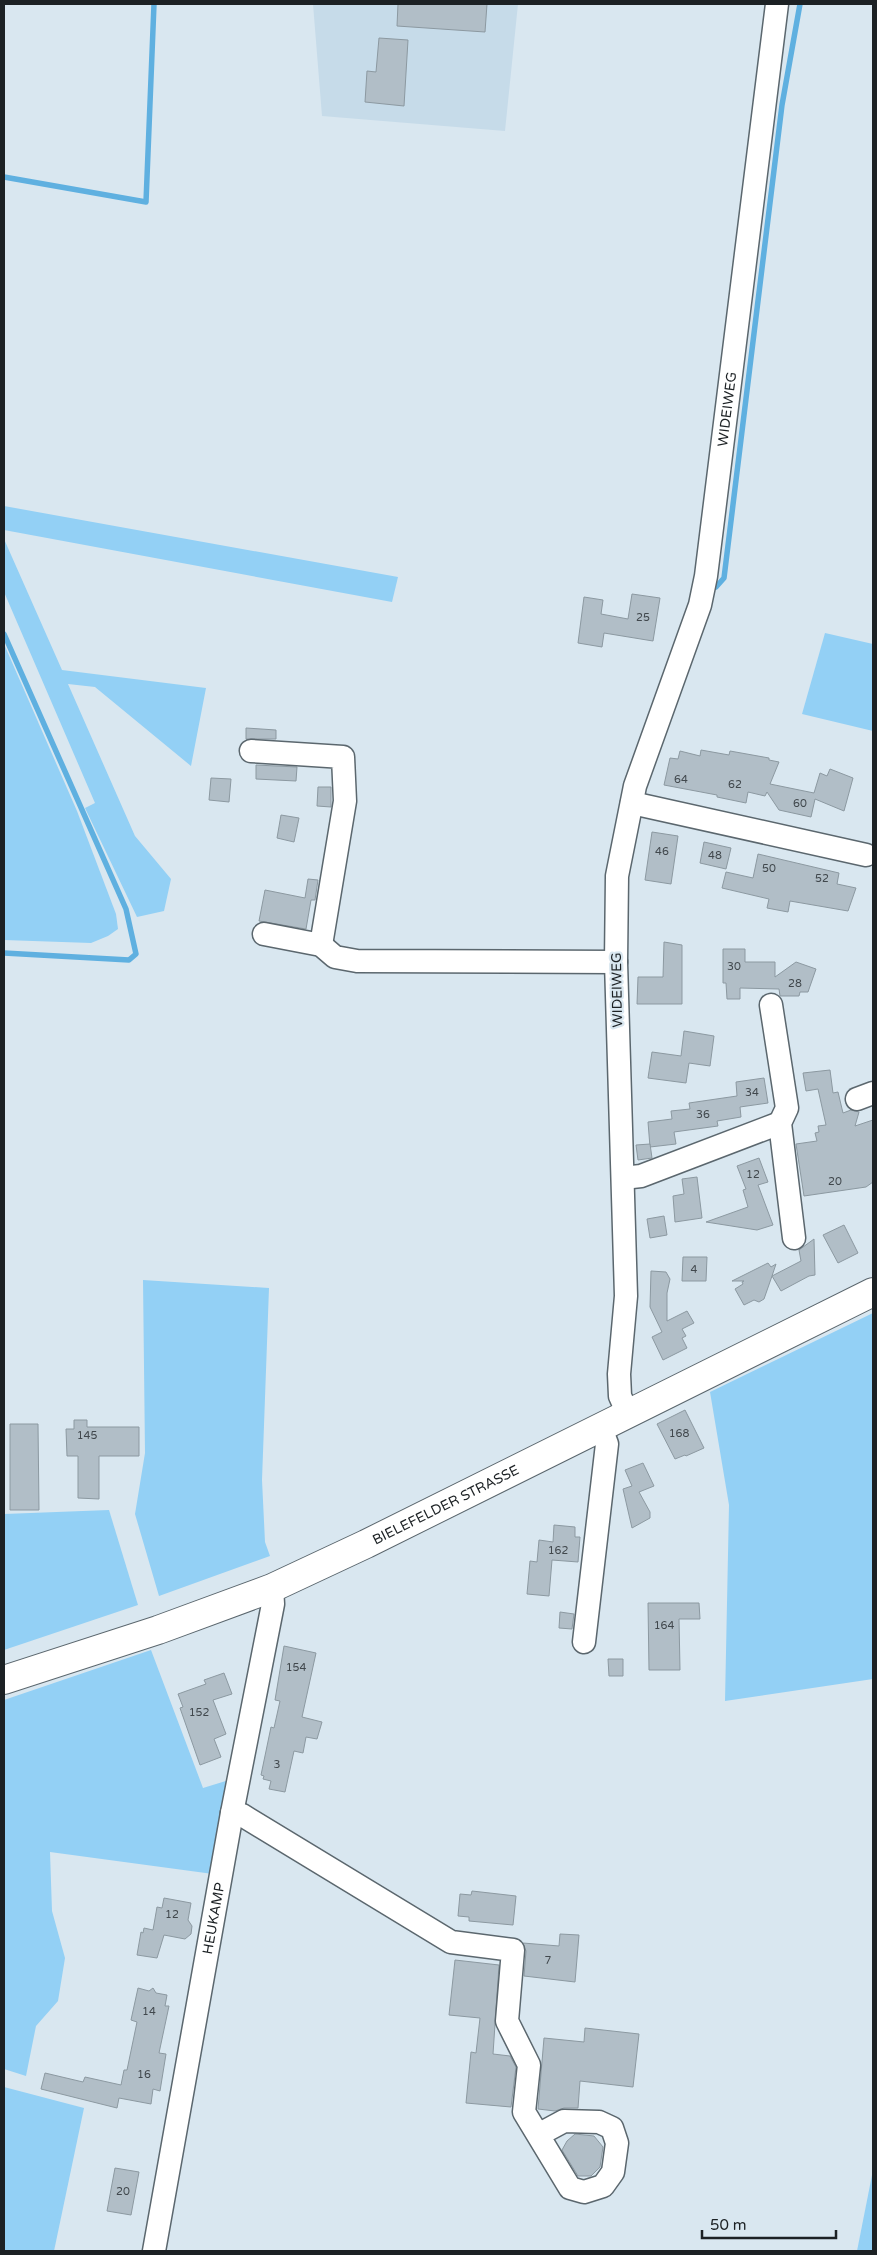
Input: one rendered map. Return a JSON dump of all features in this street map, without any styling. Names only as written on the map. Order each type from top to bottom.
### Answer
[{"type":"main road","name":"BIELEFELDER STRASSE","points":[[4,1680],[158,1630],[272,1588],[366,1544],[873,1292]]},
{"type":"street","name":"WIDEIWEG","points":[[628,1414],[620,1396],[619,1374],[626,1296],[616,962],[617,876],[636,786],[700,605],[706,576],[777,4]]},
{"type":"street","points":[[251,751],[343,757],[344,801],[321,945]]},
{"type":"street","points":[[632,803],[866,855]]},
{"type":"street","points":[[264,934],[321,945],[335,957],[356,961],[616,962]]},
{"type":"street","points":[[771,1005],[786,1108],[780,1123],[794,1238]]},
{"type":"street","points":[[623,1178],[640,1176],[780,1123]]},
{"type":"street","points":[[584,1642],[606,1444],[601,1428]]},
{"type":"street","name":"HEUKAMP","points":[[154,2251],[232,1813],[273,1604],[272,1588]]},
{"type":"street","points":[[232,1813],[242,1815],[452,1942],[513,1950],[506,2021],[529,2065],[524,2112],[538,2136]]},
{"type":"shaded area","points":[[313,4],[518,4],[505,131],[322,116]]},
{"type":"shaded area","points":[[4,506],[398,577],[392,602],[4,530]]},
{"type":"shaded area","points":[[4,539],[62,670],[206,688],[191,766],[95,687],[68,684],[135,836],[171,879],[164,911],[137,917],[85,808],[95,803],[4,592]]},
{"type":"shaded area","points":[[825,633],[873,644],[873,731],[802,714]]},
{"type":"shaded area","points":[[4,644],[77,811],[116,914],[118,929],[108,936],[91,943],[4,940]]},
{"type":"shaded area","points":[[143,1280],[269,1288],[262,1480],[265,1542],[270,1556],[159,1596],[135,1514],[145,1453]]},
{"type":"shaded area","points":[[873,1313],[873,1679],[725,1701],[729,1505],[710,1392]]},
{"type":"shaded area","points":[[109,1510],[138,1605],[4,1650],[4,1514]]},
{"type":"shaded area","points":[[151,1650],[203,1788],[229,1780],[213,1874],[50,1852],[52,1911],[65,1958],[58,2001],[36,2026],[26,2076],[4,2069],[4,1700]]},
{"type":"shaded area","points":[[4,2087],[84,2108],[54,2251],[4,2251]]},
{"type":"shaded area","points":[[873,2170],[873,2251],[857,2251]]},
{"type":"building","points":[[398,4],[487,4],[485,32],[397,26]]},
{"type":"building","points":[[379,38],[408,40],[404,106],[365,102],[367,71],[376,72]]},
{"type":"building","points":[[632,594],[660,598],[653,641],[604,633],[602,647],[578,643],[584,597],[603,600],[601,614],[628,619]]},
{"type":"building","points":[[246,728],[276,730],[276,739],[246,739]]},
{"type":"building","points":[[701,750],[729,755],[730,751],[769,758],[769,760],[779,762],[770,784],[814,793],[820,773],[827,776],[830,769],[853,778],[844,811],[815,799],[811,817],[779,810],[767,792],[765,796],[748,792],[746,803],[717,797],[717,795],[664,785],[670,758],[678,759],[680,751],[700,756]]},
{"type":"building","points":[[256,765],[297,767],[296,781],[256,779]]},
{"type":"building","points":[[211,778],[231,779],[229,802],[209,800]]},
{"type":"building","points":[[318,787],[331,787],[331,807],[317,806]]},
{"type":"building","points":[[281,815],[299,818],[294,842],[277,838]]},
{"type":"building","points":[[652,832],[678,836],[671,884],[645,880]]},
{"type":"building","points":[[704,842],[731,848],[726,869],[700,863]]},
{"type":"building","points":[[758,854],[839,873],[837,884],[856,888],[848,911],[790,901],[788,912],[767,908],[769,899],[722,888],[726,872],[753,878]]},
{"type":"building","points":[[308,879],[318,880],[315,900],[311,900],[306,929],[259,921],[265,890],[305,898]]},
{"type":"building","points":[[664,942],[682,945],[682,1004],[637,1004],[638,977],[663,977]]},
{"type":"building","points":[[723,949],[745,949],[745,962],[775,962],[775,977],[796,962],[816,969],[808,992],[800,992],[799,996],[780,996],[779,989],[740,988],[740,999],[727,999],[726,983],[723,983]]},
{"type":"building","points":[[684,1031],[714,1036],[710,1066],[689,1063],[686,1083],[648,1078],[652,1052],[681,1056]]},
{"type":"building","points":[[830,1070],[833,1093],[838,1092],[843,1113],[851,1110],[859,1112],[855,1126],[873,1120],[873,1182],[866,1187],[804,1196],[796,1144],[817,1141],[815,1133],[819,1132],[818,1126],[826,1125],[818,1089],[806,1091],[803,1073]]},
{"type":"building","points":[[764,1078],[768,1103],[740,1107],[741,1117],[717,1121],[718,1126],[674,1132],[676,1144],[650,1147],[648,1122],[672,1119],[671,1111],[690,1109],[689,1103],[737,1096],[736,1082]]},
{"type":"building","points":[[650,1144],[652,1158],[638,1160],[636,1145]]},
{"type":"building","points":[[759,1158],[768,1182],[758,1185],[773,1225],[757,1230],[706,1222],[748,1207],[743,1190],[746,1189],[737,1166]]},
{"type":"building","points":[[697,1177],[702,1218],[675,1222],[673,1196],[684,1194],[682,1179]]},
{"type":"building","points":[[664,1216],[667,1235],[650,1238],[647,1219]]},
{"type":"building","points":[[844,1225],[858,1253],[838,1263],[823,1235]]},
{"type":"building","points":[[814,1239],[815,1275],[809,1276],[781,1291],[772,1276],[801,1261],[799,1250]]},
{"type":"building","points":[[683,1257],[707,1257],[706,1281],[682,1281]]},
{"type":"building","points":[[768,1263],[771,1267],[776,1264],[764,1299],[759,1302],[754,1300],[744,1305],[735,1289],[743,1284],[742,1282],[744,1281],[732,1281]]},
{"type":"building","points":[[651,1271],[666,1272],[670,1279],[667,1293],[667,1321],[687,1311],[694,1323],[682,1329],[686,1336],[682,1338],[687,1348],[663,1360],[652,1337],[662,1332],[650,1307]]},
{"type":"building","points":[[685,1410],[704,1448],[675,1459],[657,1424]]},
{"type":"building","points":[[74,1420],[87,1420],[87,1427],[139,1427],[139,1456],[99,1456],[99,1499],[78,1498],[78,1456],[67,1456],[66,1429],[74,1429]]},
{"type":"building","points":[[10,1424],[38,1424],[39,1510],[10,1510]]},
{"type":"building","points":[[643,1463],[654,1486],[639,1492],[650,1512],[650,1518],[632,1528],[623,1489],[632,1486],[625,1470]]},
{"type":"building","points":[[554,1525],[575,1527],[575,1537],[580,1537],[578,1562],[552,1560],[549,1596],[527,1594],[530,1561],[537,1562],[539,1540],[553,1542]]},
{"type":"building","points":[[648,1603],[699,1603],[700,1619],[679,1619],[680,1670],[649,1670]]},
{"type":"building","points":[[560,1612],[574,1614],[572,1629],[559,1628]]},
{"type":"building","points":[[284,1646],[316,1653],[302,1717],[322,1722],[317,1739],[306,1737],[303,1753],[294,1751],[285,1792],[269,1789],[271,1781],[263,1779],[264,1776],[261,1775],[271,1727],[274,1728],[280,1701],[275,1700]]},
{"type":"building","points":[[608,1659],[623,1659],[623,1676],[609,1676]]},
{"type":"building","points":[[224,1673],[232,1694],[213,1700],[226,1734],[214,1739],[221,1757],[200,1765],[180,1708],[183,1707],[178,1694],[206,1684],[204,1680]]},
{"type":"building","points":[[472,1891],[516,1896],[513,1925],[469,1921],[469,1917],[458,1916],[460,1894],[471,1895]]},
{"type":"building","points":[[164,1898],[191,1903],[188,1920],[192,1926],[191,1934],[185,1939],[164,1935],[157,1958],[137,1955],[141,1932],[143,1933],[144,1928],[153,1930],[157,1907],[162,1908]]},
{"type":"building","points":[[560,1934],[579,1935],[575,1982],[524,1976],[526,1951],[523,1943],[559,1946]]},
{"type":"building","points":[[455,1960],[499,1965],[493,2054],[510,2056],[516,2067],[511,2107],[466,2103],[471,2052],[476,2053],[480,2018],[449,2015]]},
{"type":"building","points":[[138,1988],[149,1991],[153,1988],[156,1993],[167,1995],[165,2006],[169,2006],[159,2053],[166,2054],[160,2091],[153,2089],[151,2104],[119,2098],[117,2108],[41,2089],[45,2073],[83,2082],[85,2077],[121,2085],[124,2070],[127,2070],[137,2022],[131,2020]]},
{"type":"building","points":[[585,2028],[639,2034],[633,2087],[580,2081],[578,2108],[564,2108],[555,2111],[538,2109],[544,2038],[584,2042]]},
{"type":"building","points":[[575,2134],[594,2136],[603,2147],[600,2167],[591,2176],[578,2176],[562,2150],[567,2141]]},
{"type":"building","points":[[115,2168],[139,2172],[131,2215],[107,2211]]},
{"type":"waterway","points":[[4,177],[146,202],[154,4]]},
{"type":"waterway","points":[[716,587],[724,578],[782,105],[800,4]]},
{"type":"waterway","points":[[4,634],[126,909],[136,954],[129,960],[4,953]]}]
